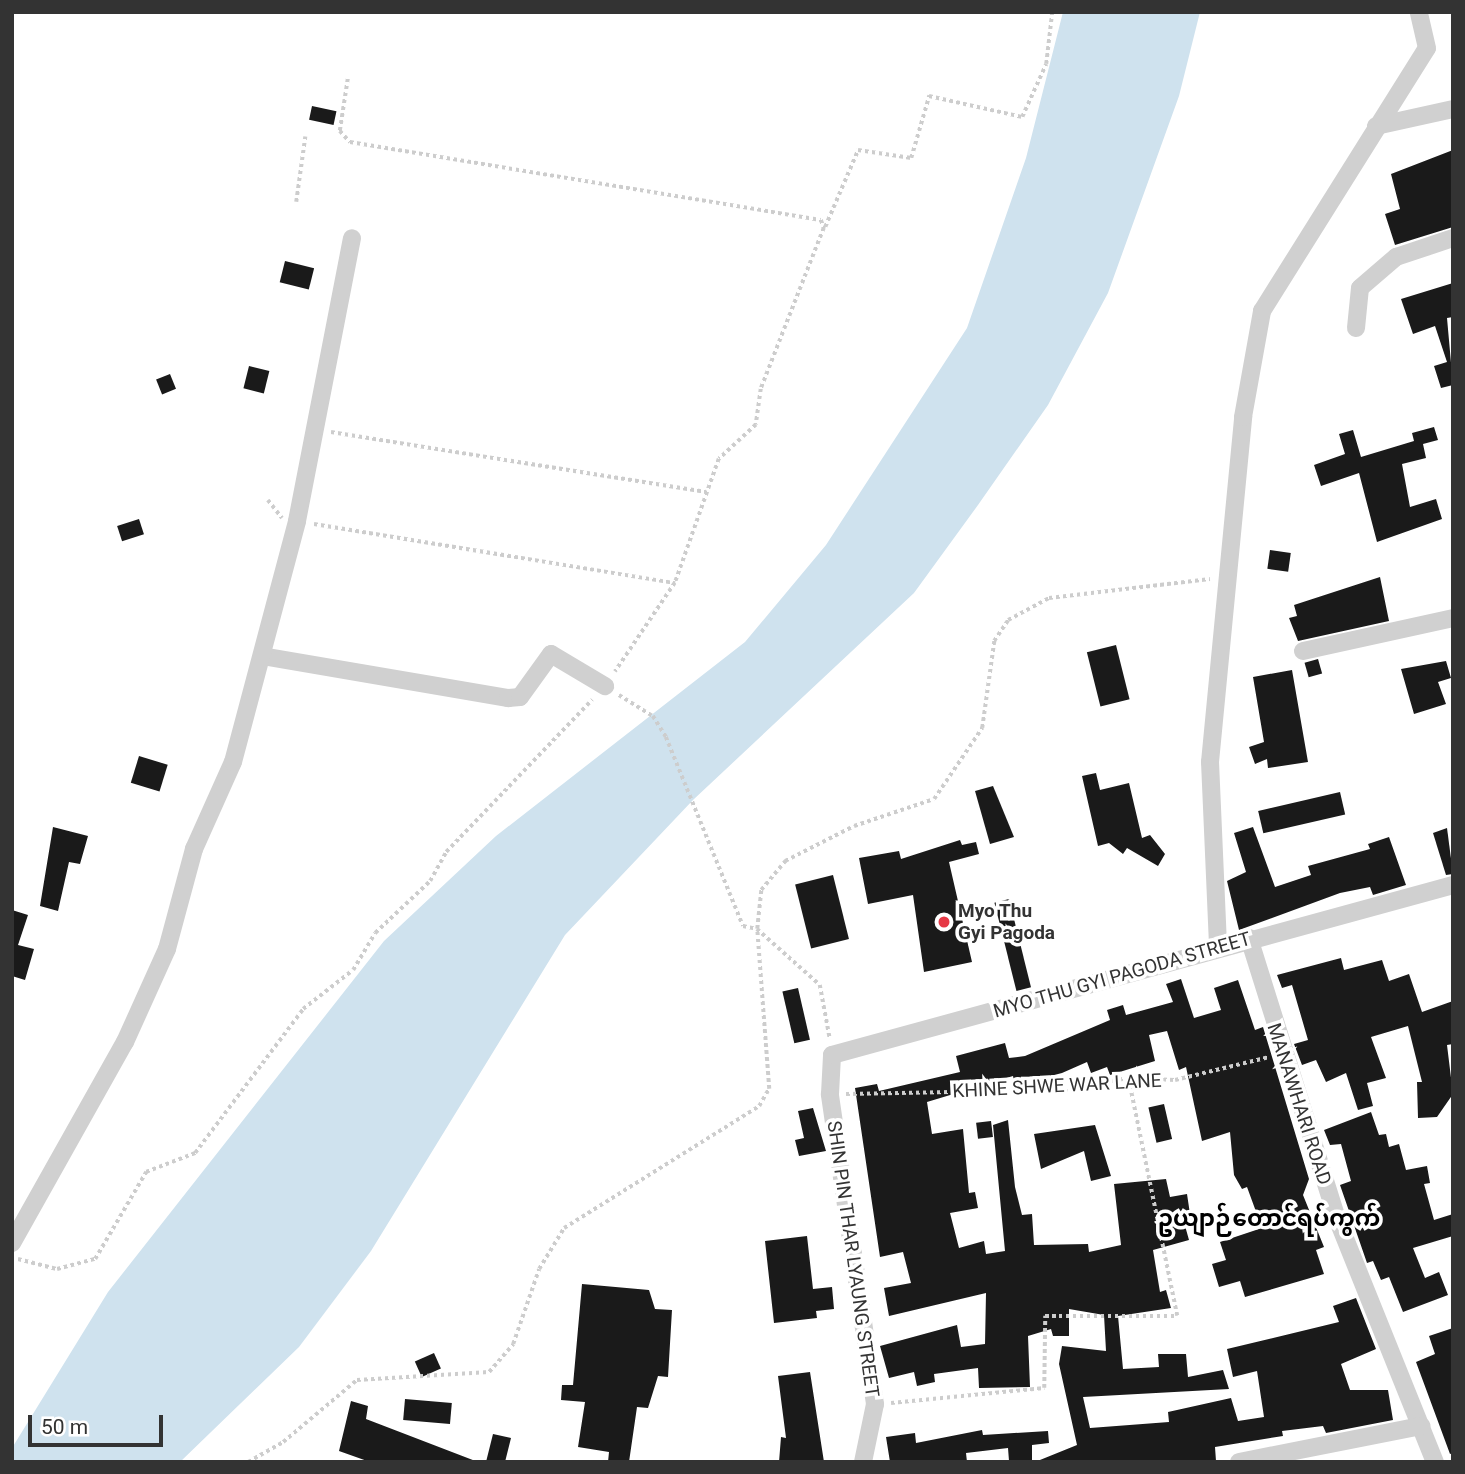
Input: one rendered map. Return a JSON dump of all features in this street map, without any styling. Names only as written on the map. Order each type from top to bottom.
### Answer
[{"type":"street","points":[[1218,945],[1210,762],[1226,578],[1262,311],[1427,48],[1419,12]]},
{"type":"street","points":[[1376,126],[1453,108]]},
{"type":"street","points":[[12,1243],[109,1075],[167,949],[194,849],[233,762],[297,521],[352,238]]},
{"type":"street","points":[[1356,328],[1360,288],[1396,257],[1453,238]]},
{"type":"street","points":[[1303,651],[1453,618]]},
{"type":"street","points":[[262,656],[508,698],[520,697],[551,654],[606,686]]},
{"type":"street","name":"MYO THU GYI PAGODA STREET","points":[[832,1055],[1218,945],[1453,885]]},
{"type":"street","name":"MANAWHARI ROAD","points":[[1249,938],[1281,1054],[1336,1216],[1435,1462]]},
{"type":"street","name":"SHIN PIN THAR LYAUNG STREET","points":[[832,1055],[830,1094],[875,1404],[863,1462]]},
{"type":"street","points":[[1239,1462],[1422,1426]]},
{"type":"path","points":[[12,1257],[57,1269],[95,1259],[146,1172],[195,1153],[303,1009],[353,970],[375,933],[430,881],[446,852],[606,686],[675,583],[719,459],[756,425],[761,389],[824,228],[858,150],[911,158],[929,96],[1022,117],[1046,64],[1052,12]]},
{"type":"path","points":[[348,79],[340,131],[351,142],[814,218],[824,228]]},
{"type":"path","points":[[296,202],[305,136]]},
{"type":"path","points":[[315,429],[706,492]]},
{"type":"path","points":[[268,500],[274,516],[297,521],[675,583]]},
{"type":"path","points":[[248,1462],[283,1442],[357,1380],[489,1372],[513,1344],[539,1269],[564,1228],[759,1106],[769,1089],[757,929],[761,890],[785,861],[855,826],[934,799],[982,728],[995,641],[1009,620],[1049,598],[1226,578]]},
{"type":"path","points":[[606,686],[653,716],[743,926],[757,929],[820,985],[832,1055]]},
{"type":"path","name":"KHINE SHWE WAR LANE","points":[[830,1094],[1064,1090],[1128,1078],[1175,1080],[1281,1054]]},
{"type":"path","points":[[875,1404],[1044,1388],[1045,1316],[1177,1316],[1128,1078]]},
{"type":"water","points":[[1063,12],[1200,12],[1179,96],[1108,293],[1048,405],[978,505],[914,593],[693,800],[565,935],[371,1251],[299,1347],[180,1462],[12,1462],[12,1448],[108,1292],[384,941],[496,836],[745,642],[826,545],[967,328],[1026,158]]},
{"type":"building","points":[[312,106],[336,111],[334,125],[309,120]]},
{"type":"building","points":[[1453,150],[1453,227],[1395,245],[1385,214],[1400,209],[1391,174]]},
{"type":"building","points":[[285,261],[314,268],[309,290],[280,282]]},
{"type":"building","points":[[1453,283],[1453,317],[1447,318],[1453,385],[1441,388],[1434,366],[1447,362],[1435,326],[1413,334],[1401,299]]},
{"type":"building","points":[[249,366],[269,371],[264,393],[243,388]]},
{"type":"building","points":[[170,374],[176,389],[162,394],[156,380]]},
{"type":"building","points":[[1434,427],[1438,440],[1423,444],[1426,458],[1402,464],[1410,507],[1436,499],[1442,519],[1377,542],[1359,473],[1321,486],[1314,465],[1345,454],[1339,434],[1353,430],[1361,457],[1414,441],[1412,433]]},
{"type":"building","points":[[139,519],[144,534],[122,541],[117,526]]},
{"type":"building","points":[[1270,550],[1291,553],[1288,572],[1267,569]]},
{"type":"building","points":[[1380,577],[1389,621],[1298,641],[1289,618],[1297,616],[1294,605]]},
{"type":"building","points":[[1116,645],[1130,699],[1100,707],[1087,652]]},
{"type":"building","points":[[1318,659],[1322,673],[1309,677],[1305,663]]},
{"type":"building","points":[[1446,661],[1451,678],[1438,682],[1446,704],[1414,714],[1401,669]]},
{"type":"building","points":[[1292,670],[1308,762],[1268,768],[1267,759],[1255,764],[1249,747],[1264,742],[1253,677]]},
{"type":"building","points":[[139,756],[168,765],[160,792],[131,783]]},
{"type":"building","points":[[1096,773],[1100,790],[1129,783],[1142,838],[1150,835],[1165,854],[1158,866],[1127,848],[1123,854],[1109,843],[1098,846],[1082,776]]},
{"type":"building","points":[[993,786],[1014,837],[990,844],[975,791]]},
{"type":"building","points":[[1340,792],[1345,814],[1263,833],[1258,811]]},
{"type":"building","points":[[53,827],[88,836],[80,864],[69,862],[58,911],[40,906]]},
{"type":"building","points":[[1253,827],[1275,887],[1311,875],[1308,866],[1370,849],[1368,844],[1389,837],[1406,885],[1373,895],[1370,887],[1340,893],[1239,930],[1227,881],[1246,872],[1234,833]]},
{"type":"building","points":[[1447,828],[1453,874],[1446,875],[1433,833]]},
{"type":"building","points":[[960,840],[962,845],[976,842],[979,854],[949,862],[972,962],[924,972],[913,895],[868,904],[859,858],[899,851],[901,859]]},
{"type":"building","points":[[833,875],[849,939],[811,948],[795,884]]},
{"type":"building","points":[[1009,899],[1031,987],[1016,991],[994,903]]},
{"type":"building","points":[[12,910],[28,915],[18,945],[34,949],[25,980],[12,976]]},
{"type":"building","points":[[1341,958],[1344,970],[1382,960],[1389,981],[1409,974],[1422,1012],[1453,1001],[1453,1044],[1447,1045],[1453,1094],[1437,1117],[1418,1118],[1417,1082],[1422,1082],[1408,1026],[1371,1037],[1386,1078],[1367,1083],[1373,1106],[1358,1110],[1346,1073],[1326,1082],[1316,1060],[1302,1065],[1294,1044],[1308,1040],[1292,985],[1282,988],[1277,975]]},
{"type":"building","points":[[1181,979],[1194,1018],[1221,1010],[1214,988],[1238,980],[1255,1030],[1263,1027],[1309,1179],[1303,1195],[1324,1247],[1316,1250],[1324,1274],[1245,1297],[1240,1281],[1219,1287],[1212,1264],[1226,1260],[1220,1242],[1262,1228],[1247,1187],[1242,1189],[1234,1175],[1230,1132],[1202,1141],[1186,1067],[1179,1070],[1167,1031],[1149,1035],[1155,1061],[1110,1075],[1107,1067],[1091,1073],[1087,1062],[1062,1073],[1015,1085],[1013,1076],[927,1102],[932,1134],[963,1129],[969,1193],[975,1192],[978,1208],[950,1213],[959,1248],[984,1241],[986,1254],[1005,1251],[993,1125],[1008,1120],[1015,1187],[1022,1215],[1032,1214],[1034,1245],[1088,1244],[1089,1252],[1121,1245],[1114,1184],[1166,1179],[1170,1197],[1187,1194],[1190,1214],[1182,1215],[1189,1240],[1153,1250],[1160,1292],[1166,1290],[1171,1308],[1118,1316],[1123,1369],[1159,1367],[1158,1354],[1186,1354],[1188,1377],[1223,1370],[1229,1389],[1083,1397],[1090,1428],[1169,1422],[1168,1412],[1231,1398],[1238,1421],[1264,1417],[1257,1371],[1233,1377],[1227,1349],[1339,1322],[1333,1306],[1356,1298],[1376,1349],[1341,1364],[1350,1390],[1388,1390],[1393,1420],[1326,1433],[1323,1426],[1282,1431],[1283,1436],[1215,1447],[1216,1461],[1035,1462],[1077,1445],[1059,1364],[1062,1346],[1106,1351],[1104,1315],[1069,1309],[1069,1336],[1053,1336],[1051,1329],[1028,1336],[1030,1387],[979,1388],[978,1368],[934,1374],[935,1382],[917,1386],[914,1372],[889,1378],[880,1346],[957,1325],[961,1347],[985,1344],[986,1293],[889,1316],[884,1288],[911,1283],[903,1252],[880,1257],[855,1088],[877,1084],[879,1091],[960,1072],[956,1056],[1005,1043],[1009,1058],[1025,1056],[1110,1020],[1107,1010],[1123,1005],[1126,1015],[1173,1002],[1166,984]]},
{"type":"building","points":[[798,988],[810,1040],[794,1043],[782,992]]},
{"type":"building","points":[[1164,1104],[1172,1139],[1157,1143],[1148,1108]]},
{"type":"building","points":[[813,1108],[826,1151],[799,1156],[795,1140],[804,1138],[798,1111]]},
{"type":"building","points":[[1371,1112],[1379,1135],[1386,1134],[1389,1147],[1399,1144],[1406,1170],[1427,1166],[1430,1183],[1424,1184],[1434,1220],[1453,1214],[1453,1236],[1413,1248],[1425,1278],[1439,1272],[1448,1295],[1403,1312],[1389,1277],[1381,1280],[1373,1261],[1367,1263],[1340,1185],[1351,1181],[1341,1144],[1330,1145],[1324,1130]]},
{"type":"building","points":[[991,1121],[993,1137],[978,1139],[976,1123]]},
{"type":"building","points":[[1095,1125],[1111,1176],[1091,1181],[1084,1151],[1041,1169],[1034,1134]]},
{"type":"building","points":[[807,1236],[813,1289],[832,1287],[834,1309],[816,1311],[817,1318],[774,1323],[765,1241]]},
{"type":"building","points":[[582,1284],[649,1290],[655,1309],[672,1310],[668,1377],[658,1376],[648,1408],[637,1407],[629,1462],[608,1462],[609,1452],[578,1447],[585,1402],[561,1400],[562,1385],[573,1385]]},
{"type":"building","points":[[1453,1328],[1453,1453],[1450,1454],[1416,1362],[1435,1354],[1429,1336]]},
{"type":"building","points":[[434,1353],[441,1369],[422,1377],[415,1362]]},
{"type":"building","points":[[810,1372],[824,1462],[779,1462],[781,1437],[786,1438],[778,1376]]},
{"type":"building","points":[[405,1399],[452,1403],[450,1424],[403,1420]]},
{"type":"building","points":[[351,1401],[368,1406],[366,1419],[478,1462],[370,1462],[339,1451]]},
{"type":"building","points":[[982,1430],[983,1435],[1048,1431],[1049,1443],[1032,1445],[1032,1460],[1009,1461],[1008,1448],[966,1453],[967,1462],[890,1462],[886,1437],[915,1433],[916,1443]]},
{"type":"building","points":[[493,1434],[511,1438],[505,1462],[486,1462]]},
{"type":"place","name":"Myo Thu Gyi Pagoda","points":[[944,922]]},
{"type":"district","name":"ဥယျာဉ်တောင်ရပ်ကွက်","points":[[1269,1219]]}]
